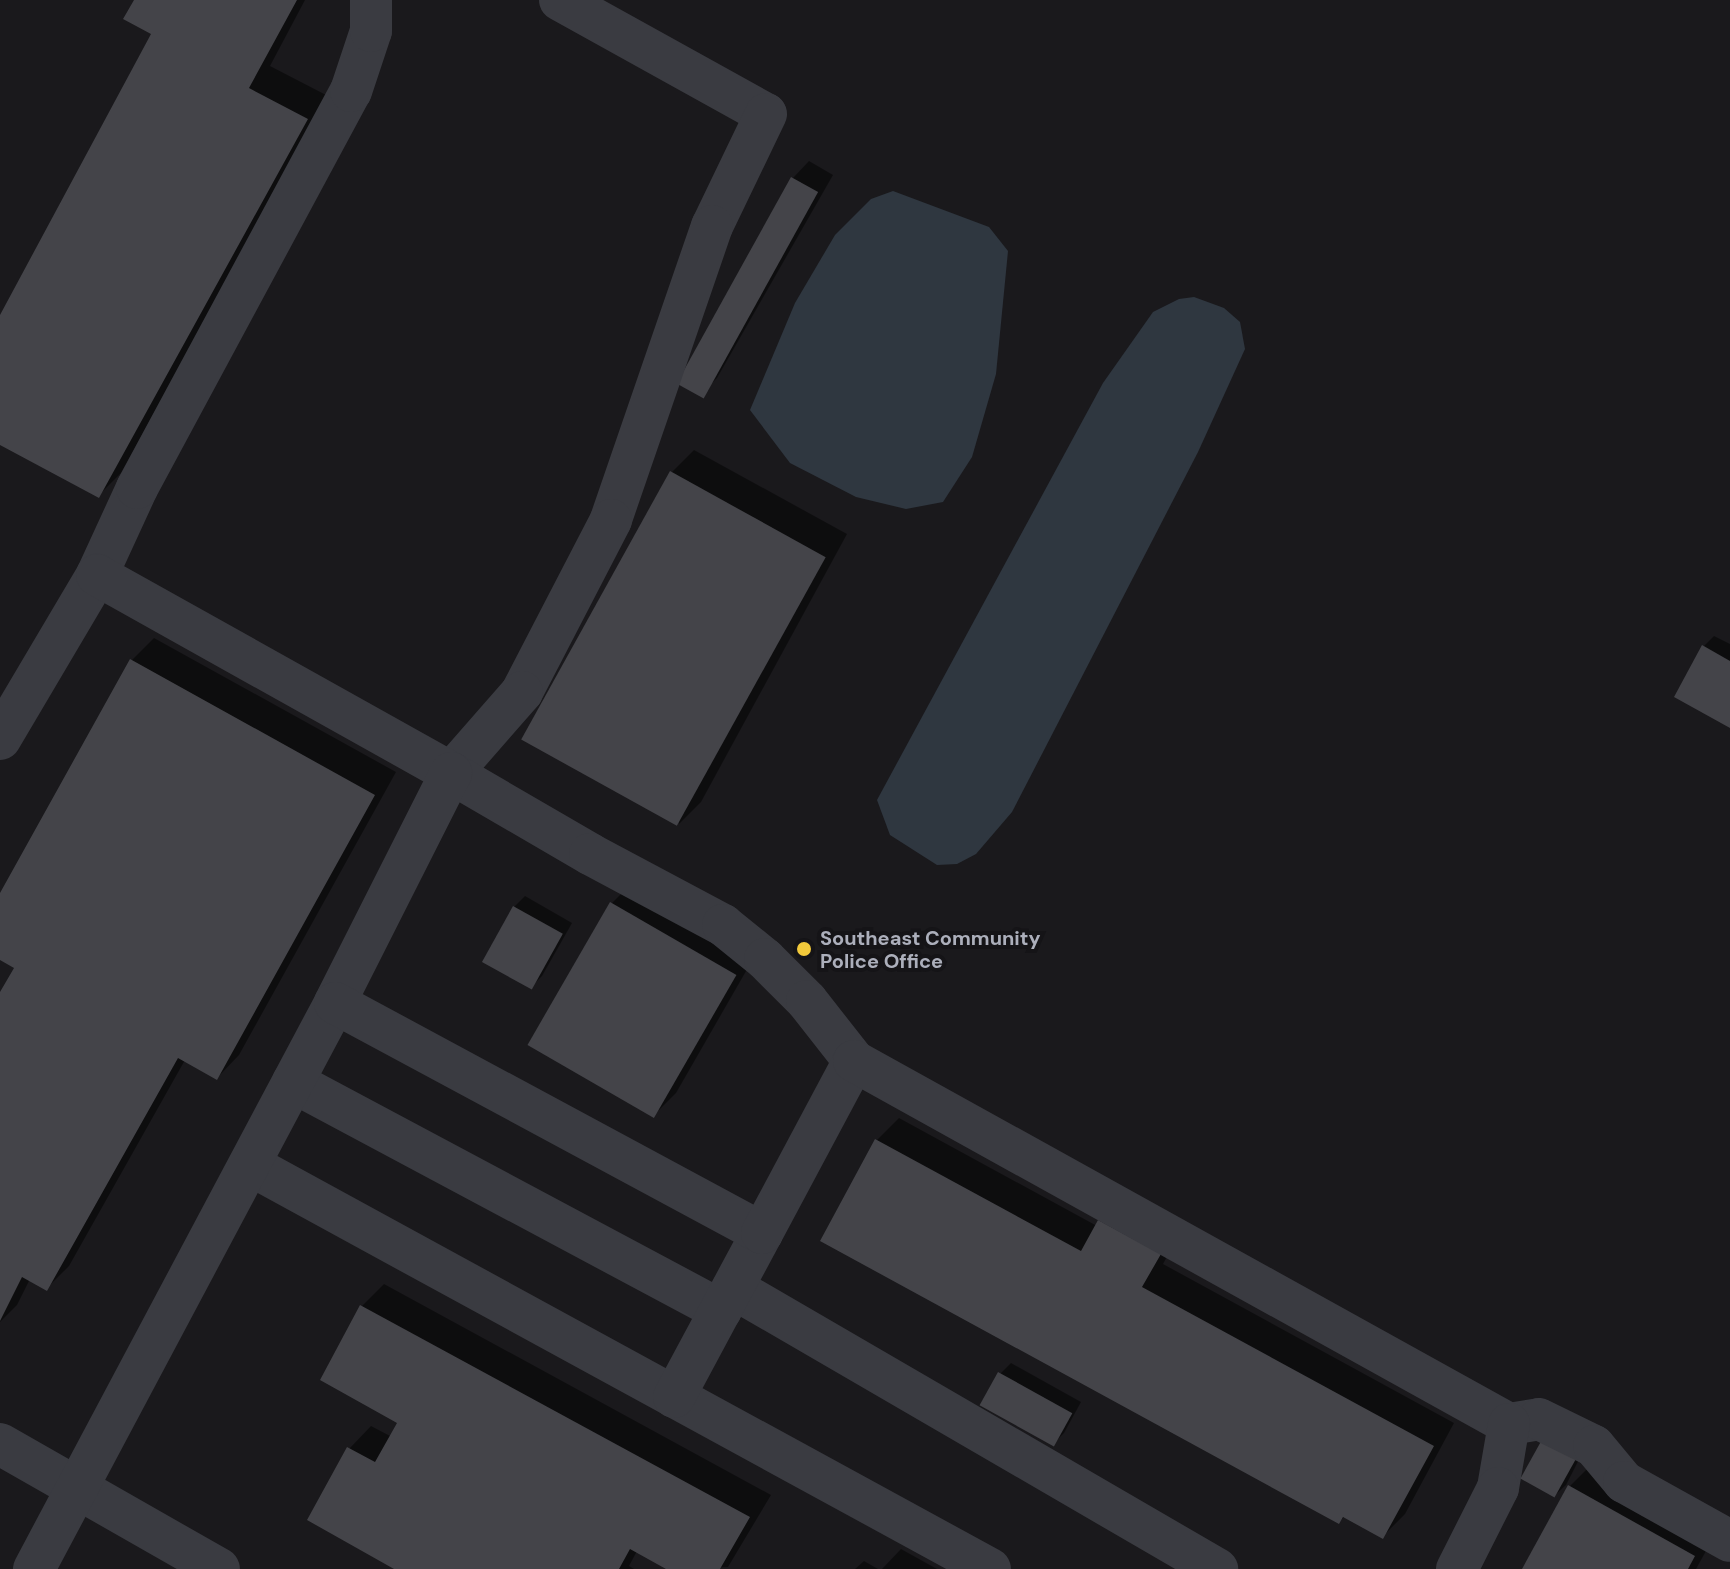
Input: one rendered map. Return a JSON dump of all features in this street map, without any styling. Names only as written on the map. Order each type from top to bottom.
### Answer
[{"type":"lane","points":[[0,739],[97,575],[137,488],[351,91],[371,31],[371,0]]},
{"type":"lane","points":[[34,1569],[335,1003],[451,773],[522,692],[611,520],[712,226],[766,114],[560,0]]},
{"type":"lane","points":[[97,575],[590,854],[723,925],[765,959],[807,1001],[854,1061],[1509,1424],[1539,1419],[1594,1446],[1624,1482],[1730,1541]]},
{"type":"lane","points":[[335,1003],[762,1233]]},
{"type":"lane","points":[[674,1397],[854,1061]]},
{"type":"lane","points":[[293,1082],[727,1299],[1217,1569]]},
{"type":"lane","points":[[250,1165],[990,1569]]},
{"type":"lane","points":[[1457,1569],[1498,1488],[1509,1424]]},
{"type":"lane","points":[[0,1444],[219,1569]]},
{"type":"shaded area","points":[[893,191],[989,227],[1008,251],[996,374],[972,457],[943,502],[906,509],[856,497],[790,463],[750,410],[795,303],[835,235],[871,199]]},
{"type":"shaded area","points":[[1194,297],[1224,308],[1240,322],[1245,349],[1198,452],[1012,812],[976,854],[957,864],[937,865],[890,835],[877,800],[1103,383],[1153,312],[1179,299]]},
{"type":"building","points":[[134,0],[297,0],[249,88],[308,119],[99,498],[0,445],[0,315],[151,34],[123,19]]},
{"type":"building","points":[[791,177],[818,192],[704,398],[677,383]]},
{"type":"building","points":[[670,471],[826,557],[677,826],[521,740]]},
{"type":"building","points":[[1702,645],[1730,661],[1730,728],[1674,697]]},
{"type":"building","points":[[130,659],[375,795],[217,1080],[178,1058],[47,1291],[22,1277],[0,1321],[0,992],[14,968],[0,960],[0,893]]},
{"type":"building","points":[[610,902],[736,975],[654,1118],[528,1045]]},
{"type":"building","points":[[513,906],[563,934],[532,990],[482,962]]},
{"type":"building","points":[[875,1139],[1081,1251],[1098,1220],[1161,1254],[1142,1287],[1434,1446],[1383,1539],[1343,1517],[1339,1524],[820,1241]]},
{"type":"building","points":[[360,1305],[750,1517],[720,1569],[666,1569],[630,1549],[619,1569],[394,1569],[307,1520],[347,1447],[375,1462],[397,1423],[320,1380]]},
{"type":"building","points":[[998,1372],[1072,1413],[1054,1446],[980,1405]]},
{"type":"building","points":[[1549,1427],[1583,1446],[1555,1498],[1520,1479]]},
{"type":"building","points":[[1568,1485],[1695,1556],[1688,1569],[1522,1569]]},
{"type":"place","name":"Southeast Community Police Office","points":[[804,949]]}]
